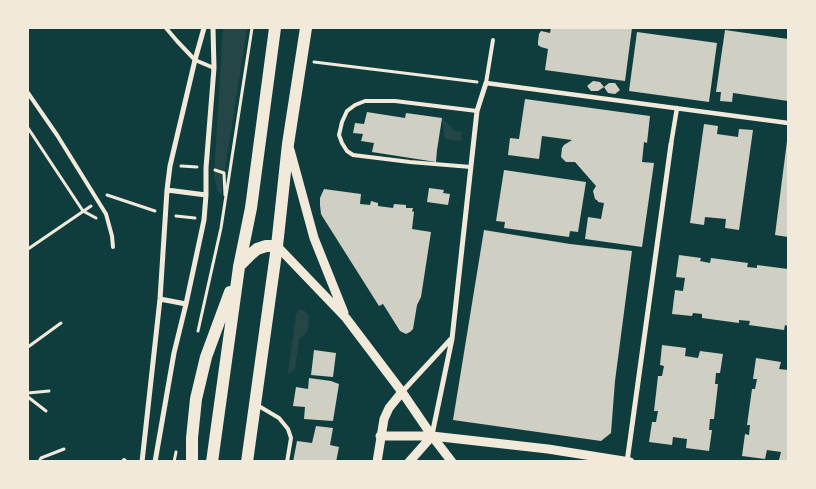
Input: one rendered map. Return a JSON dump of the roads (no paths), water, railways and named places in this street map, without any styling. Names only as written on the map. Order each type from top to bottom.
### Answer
[{"type":"main road","points":[[212,462],[239,267],[251,208],[275,28]]},
{"type":"main road","points":[[247,462],[288,144],[306,28]]},
{"type":"main road","points":[[192,462],[192,438],[196,399],[206,358],[239,267],[257,249],[266,246],[276,246]]},
{"type":"street","points":[[142,462],[160,299],[170,166],[204,28]]},
{"type":"street","points":[[155,462],[174,353],[204,220],[214,68],[214,28]]},
{"type":"street","points":[[409,462],[432,436],[452,339],[476,112],[486,83],[788,123]]},
{"type":"street","points":[[380,436],[432,436],[548,448],[628,461],[677,108]]},
{"type":"street","points":[[288,144],[314,238],[346,318]]},
{"type":"street","points":[[167,190],[206,195]]},
{"type":"street","points":[[276,246],[346,318],[452,462]]},
{"type":"street","points":[[160,299],[186,304]]},
{"type":"street","points":[[377,462],[380,436],[389,408],[452,339]]},
{"type":"lane","points":[[166,28],[195,60],[214,68]]},
{"type":"lane","points":[[486,83],[493,40]]},
{"type":"lane","points":[[28,93],[106,214],[110,225],[113,247]]},
{"type":"lane","points":[[471,167],[353,155],[347,151],[340,135],[342,122],[347,112],[355,105],[365,101],[395,101],[476,112]]},
{"type":"lane","points":[[255,404],[279,418],[288,429],[290,438],[287,462]]}]
